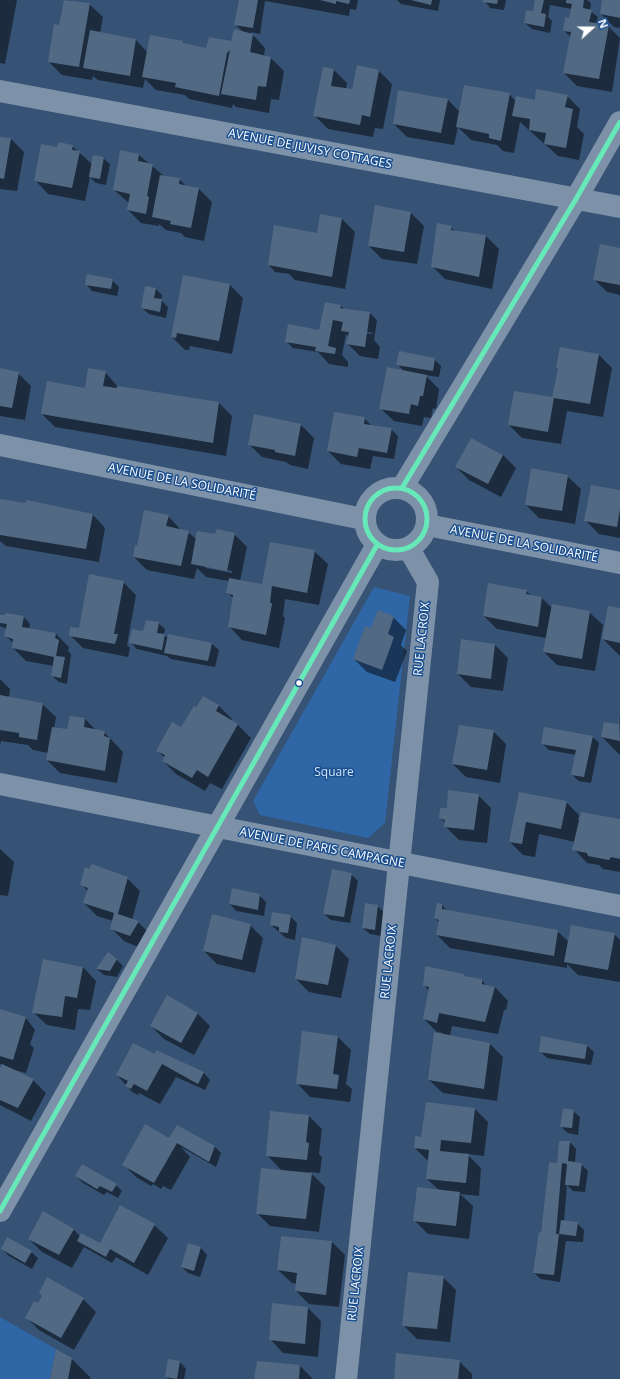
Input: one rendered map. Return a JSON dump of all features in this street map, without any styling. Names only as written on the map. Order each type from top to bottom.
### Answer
[{"type":"street","name":"AVENUE DE JUVISY COTTAGES","points":[[0,91],[620,207]]},
{"type":"street","points":[[402,488],[576,199],[620,122]]},
{"type":"street","name":"AVENUE DE LA SOLIDARITÉ","points":[[0,445],[363,519]]},
{"type":"street","points":[[388,488],[402,488],[417,496],[426,509],[427,525],[421,539],[409,549],[392,552],[377,545],[367,533],[363,519],[367,505],[376,494],[388,488]]},
{"type":"street","name":"AVENUE DE LA SOLIDARITÉ","points":[[427,525],[620,563]]},
{"type":"street","points":[[0,1211],[377,545]]},
{"type":"street","name":"RUE LACROIX","points":[[346,1379],[428,582],[409,549]]},
{"type":"street","name":"AVENUE DE PARIS CAMPAGNE","points":[[0,784],[620,906]]},
{"type":"green space","name":"Square","points":[[374,587],[410,596],[385,823],[368,838],[260,815],[253,801]]},
{"type":"green space","points":[[0,1317],[56,1349],[50,1379],[0,1379]]},
{"type":"building","points":[[64,0],[90,3],[79,67],[48,62],[54,24],[59,25]]},
{"type":"building","points":[[239,0],[258,0],[253,28],[234,25]]},
{"type":"building","points":[[320,0],[350,0],[349,4],[336,1],[336,4]]},
{"type":"building","points":[[411,0],[432,0],[431,5]]},
{"type":"building","points":[[483,0],[498,0],[497,4],[483,2]]},
{"type":"building","points":[[535,0],[544,0],[541,13],[546,14],[544,27],[524,23],[526,10],[533,11]]},
{"type":"building","points":[[566,0],[584,0],[583,8],[592,10],[589,22],[609,25],[599,79],[563,73],[571,32],[563,31],[565,17],[569,18],[572,4],[566,3]]},
{"type":"building","points":[[602,0],[620,0],[620,18],[600,14]]},
{"type":"building","points":[[234,29],[253,34],[250,52],[271,57],[266,87],[258,86],[256,100],[221,94],[230,50],[227,53],[219,96],[175,87],[176,83],[142,77],[150,35],[183,41],[183,43],[206,48],[209,37],[231,41]]},
{"type":"building","points":[[90,30],[136,39],[130,76],[83,68]]},
{"type":"building","points":[[357,65],[379,70],[370,117],[362,115],[360,125],[313,116],[323,67],[334,69],[331,86],[352,89]]},
{"type":"building","points":[[464,85],[510,93],[501,141],[489,138],[489,134],[456,127]]},
{"type":"building","points":[[536,89],[568,95],[565,107],[573,109],[566,148],[544,144],[546,133],[529,130],[530,119],[512,116],[516,96],[535,100]]},
{"type":"building","points":[[398,90],[448,99],[441,133],[393,124]]},
{"type":"building","points":[[0,137],[11,138],[4,179],[0,178]]},
{"type":"building","points":[[58,142],[73,145],[72,150],[80,151],[72,188],[34,181],[41,144],[57,147]]},
{"type":"building","points":[[120,150],[139,154],[138,161],[153,164],[147,196],[149,197],[146,214],[127,210],[130,194],[113,190]]},
{"type":"building","points":[[93,155],[104,157],[100,179],[89,177]]},
{"type":"building","points":[[160,175],[180,178],[179,184],[199,188],[191,228],[170,224],[171,221],[152,217]]},
{"type":"building","points":[[375,205],[411,212],[404,252],[368,246]]},
{"type":"building","points":[[320,214],[342,218],[332,277],[268,265],[274,225],[317,233]]},
{"type":"building","points":[[437,223],[452,226],[451,230],[486,235],[479,277],[431,267]]},
{"type":"building","points":[[600,244],[620,248],[620,285],[593,280]]},
{"type":"building","points":[[87,274],[113,279],[111,289],[85,285]]},
{"type":"building","points":[[183,275],[230,284],[219,341],[177,333],[176,338],[171,337]]},
{"type":"building","points":[[145,286],[156,288],[154,298],[162,299],[160,312],[141,308]]},
{"type":"building","points":[[325,302],[341,305],[340,308],[370,312],[365,347],[346,344],[349,332],[341,331],[343,322],[333,320],[328,346],[336,348],[335,354],[315,351],[316,347],[285,342],[288,324],[319,330]]},
{"type":"building","points":[[560,347],[599,354],[590,404],[554,398],[548,432],[508,425],[514,391],[552,397],[558,369],[556,367]]},
{"type":"building","points":[[399,351],[435,358],[433,371],[396,365]]},
{"type":"building","points":[[387,367],[427,375],[423,396],[420,396],[418,406],[411,404],[409,414],[379,409]]},
{"type":"building","points":[[0,368],[19,372],[12,408],[0,406]]},
{"type":"building","points":[[88,368],[106,371],[103,386],[116,388],[118,386],[219,402],[213,443],[41,414],[47,381],[85,388]]},
{"type":"building","points":[[334,412],[365,417],[364,424],[392,428],[387,453],[359,448],[357,457],[327,451]]},
{"type":"building","points":[[254,414],[301,424],[295,456],[275,452],[275,450],[248,445]]},
{"type":"building","points":[[471,438],[503,455],[488,484],[455,467]]},
{"type":"building","points":[[531,468],[568,475],[562,511],[525,505]]},
{"type":"building","points":[[591,485],[620,490],[620,509],[617,527],[584,521]]},
{"type":"building","points":[[0,499],[25,503],[27,500],[93,514],[86,549],[0,535]]},
{"type":"building","points":[[144,510],[169,515],[166,526],[189,531],[181,566],[133,557],[135,545],[137,546]]},
{"type":"building","points":[[217,529],[235,533],[227,571],[191,564],[197,531],[215,534]]},
{"type":"building","points":[[270,542],[315,550],[307,593],[272,586],[270,602],[272,604],[266,635],[228,627],[233,595],[226,593],[229,578],[262,584]]},
{"type":"building","points":[[89,574],[124,581],[114,634],[118,634],[115,644],[69,636],[70,627],[79,628]]},
{"type":"building","points":[[488,583],[527,590],[526,594],[542,597],[538,627],[483,616]]},
{"type":"building","points":[[552,604],[590,611],[582,659],[543,652]]},
{"type":"building","points":[[608,606],[620,608],[620,643],[602,639]]},
{"type":"building","points":[[378,610],[394,616],[388,634],[394,637],[382,670],[353,659],[365,626],[371,628]]},
{"type":"building","points":[[6,613],[24,616],[22,627],[56,633],[55,638],[59,640],[56,656],[65,657],[61,678],[51,676],[54,657],[12,648],[13,639],[4,636],[7,624],[0,623],[0,615],[5,615]]},
{"type":"building","points":[[146,620],[159,622],[157,633],[165,634],[162,650],[129,643],[132,629],[143,631]]},
{"type":"building","points":[[168,634],[212,643],[208,661],[164,653]]},
{"type":"building","points":[[461,639],[495,644],[491,679],[457,674]]},
{"type":"building","points":[[0,695],[43,703],[37,740],[19,737],[19,733],[0,730]]},
{"type":"building","points":[[203,696],[219,705],[216,711],[238,724],[208,777],[197,770],[192,778],[162,761],[165,755],[156,751],[172,722],[181,727],[194,706],[196,707]]},
{"type":"building","points":[[619,714],[620,741],[601,737],[604,722],[618,724]]},
{"type":"building","points":[[70,716],[85,718],[84,727],[105,731],[104,736],[110,738],[105,771],[46,760],[52,727],[67,729]]},
{"type":"building","points":[[459,725],[494,730],[487,770],[452,764]]},
{"type":"building","points":[[544,727],[593,736],[584,777],[571,775],[576,750],[541,744]]},
{"type":"building","points":[[448,790],[479,794],[474,830],[444,827],[445,820],[439,818],[440,808],[447,808]]},
{"type":"building","points":[[519,792],[567,801],[561,829],[526,822],[522,844],[509,842]]},
{"type":"building","points":[[581,812],[620,819],[620,859],[611,857],[609,860],[588,856],[587,853],[572,850]]},
{"type":"building","points":[[92,864],[128,877],[118,914],[139,921],[130,936],[110,929],[114,913],[83,903],[88,888],[80,885],[85,867],[89,869]]},
{"type":"building","points":[[332,869],[352,873],[344,917],[323,914]]},
{"type":"building","points":[[232,888],[260,894],[258,910],[229,904]]},
{"type":"building","points":[[365,903],[378,905],[375,930],[362,928]]},
{"type":"building","points":[[437,903],[442,904],[442,909],[558,930],[554,956],[436,935],[439,920],[434,918]]},
{"type":"building","points":[[272,912],[291,915],[288,933],[279,932],[279,927],[270,925]]},
{"type":"building","points":[[212,914],[251,924],[242,960],[203,951]]},
{"type":"building","points":[[571,925],[615,933],[608,970],[564,962]]},
{"type":"building","points":[[302,937],[336,945],[328,985],[295,979]]},
{"type":"building","points":[[108,952],[117,959],[110,971],[96,969]]},
{"type":"building","points":[[43,959],[83,967],[77,998],[65,996],[62,1017],[32,1013]]},
{"type":"building","points":[[425,966],[482,979],[482,984],[495,987],[485,1022],[439,1013],[437,1023],[423,1019],[429,987],[423,986]]},
{"type":"building","points":[[167,995],[198,1013],[181,1043],[150,1026]]},
{"type":"building","points":[[0,1009],[26,1017],[13,1060],[0,1056]]},
{"type":"building","points":[[302,1031],[338,1036],[333,1074],[339,1075],[337,1089],[296,1084]]},
{"type":"building","points":[[434,1032],[490,1043],[484,1089],[428,1080]]},
{"type":"building","points":[[541,1036],[587,1045],[585,1059],[539,1052]]},
{"type":"building","points":[[133,1043],[155,1054],[156,1050],[204,1072],[198,1084],[162,1064],[147,1091],[134,1084],[131,1089],[125,1086],[128,1081],[116,1075]]},
{"type":"building","points":[[2,1064],[34,1079],[18,1108],[0,1100],[0,1068]]},
{"type":"building","points":[[426,1102],[475,1108],[471,1143],[441,1140],[440,1151],[469,1154],[466,1183],[426,1179],[429,1150],[414,1148],[415,1136],[421,1137]]},
{"type":"building","points":[[563,1108],[574,1110],[572,1128],[560,1127]]},
{"type":"building","points":[[270,1111],[309,1115],[306,1142],[309,1143],[307,1160],[266,1156]]},
{"type":"building","points":[[145,1124],[169,1138],[177,1125],[215,1146],[209,1162],[177,1143],[154,1183],[122,1165]]},
{"type":"building","points":[[559,1141],[570,1141],[568,1161],[582,1163],[579,1186],[565,1185],[567,1164],[562,1163],[556,1234],[559,1234],[554,1275],[533,1273],[539,1232],[541,1233],[549,1162],[557,1163]]},
{"type":"building","points":[[82,1164],[117,1184],[112,1192],[100,1186],[97,1189],[75,1176]]},
{"type":"building","points":[[261,1168],[312,1173],[306,1219],[256,1214]]},
{"type":"building","points":[[417,1187],[460,1192],[456,1226],[413,1221]]},
{"type":"building","points":[[120,1205],[155,1224],[134,1263],[110,1249],[106,1257],[77,1241],[81,1233],[100,1243]]},
{"type":"building","points":[[43,1211],[74,1229],[59,1255],[28,1239]]},
{"type":"building","points":[[561,1220],[578,1222],[576,1236],[559,1234]]},
{"type":"building","points":[[281,1236],[332,1241],[326,1295],[295,1291],[297,1273],[277,1270]]},
{"type":"building","points":[[7,1237],[32,1251],[25,1263],[1,1249]]},
{"type":"building","points":[[188,1243],[201,1247],[194,1271],[181,1267]]},
{"type":"building","points":[[408,1272],[444,1276],[437,1329],[402,1326]]},
{"type":"building","points":[[47,1277],[84,1298],[61,1338],[25,1318],[34,1301],[38,1303],[42,1296],[39,1293]]},
{"type":"building","points":[[272,1303],[308,1307],[305,1344],[269,1340]]},
{"type":"building","points":[[56,1349],[72,1358],[68,1379],[50,1379]]},
{"type":"building","points":[[396,1353],[460,1360],[458,1379],[394,1379]]},
{"type":"building","points":[[168,1359],[180,1361],[177,1379],[165,1377]]},
{"type":"building","points":[[257,1361],[300,1365],[299,1379],[254,1379]]},
{"type":"transit line","points":[[402,488],[576,199],[620,122]]},
{"type":"transit line","points":[[390,488],[402,488],[418,497],[425,507],[427,519],[425,531],[418,541],[402,550],[390,550],[379,545],[370,536],[365,525],[365,513],[370,502],[379,493],[390,488]]},
{"type":"transit line","points":[[0,1211],[377,545]]}]
